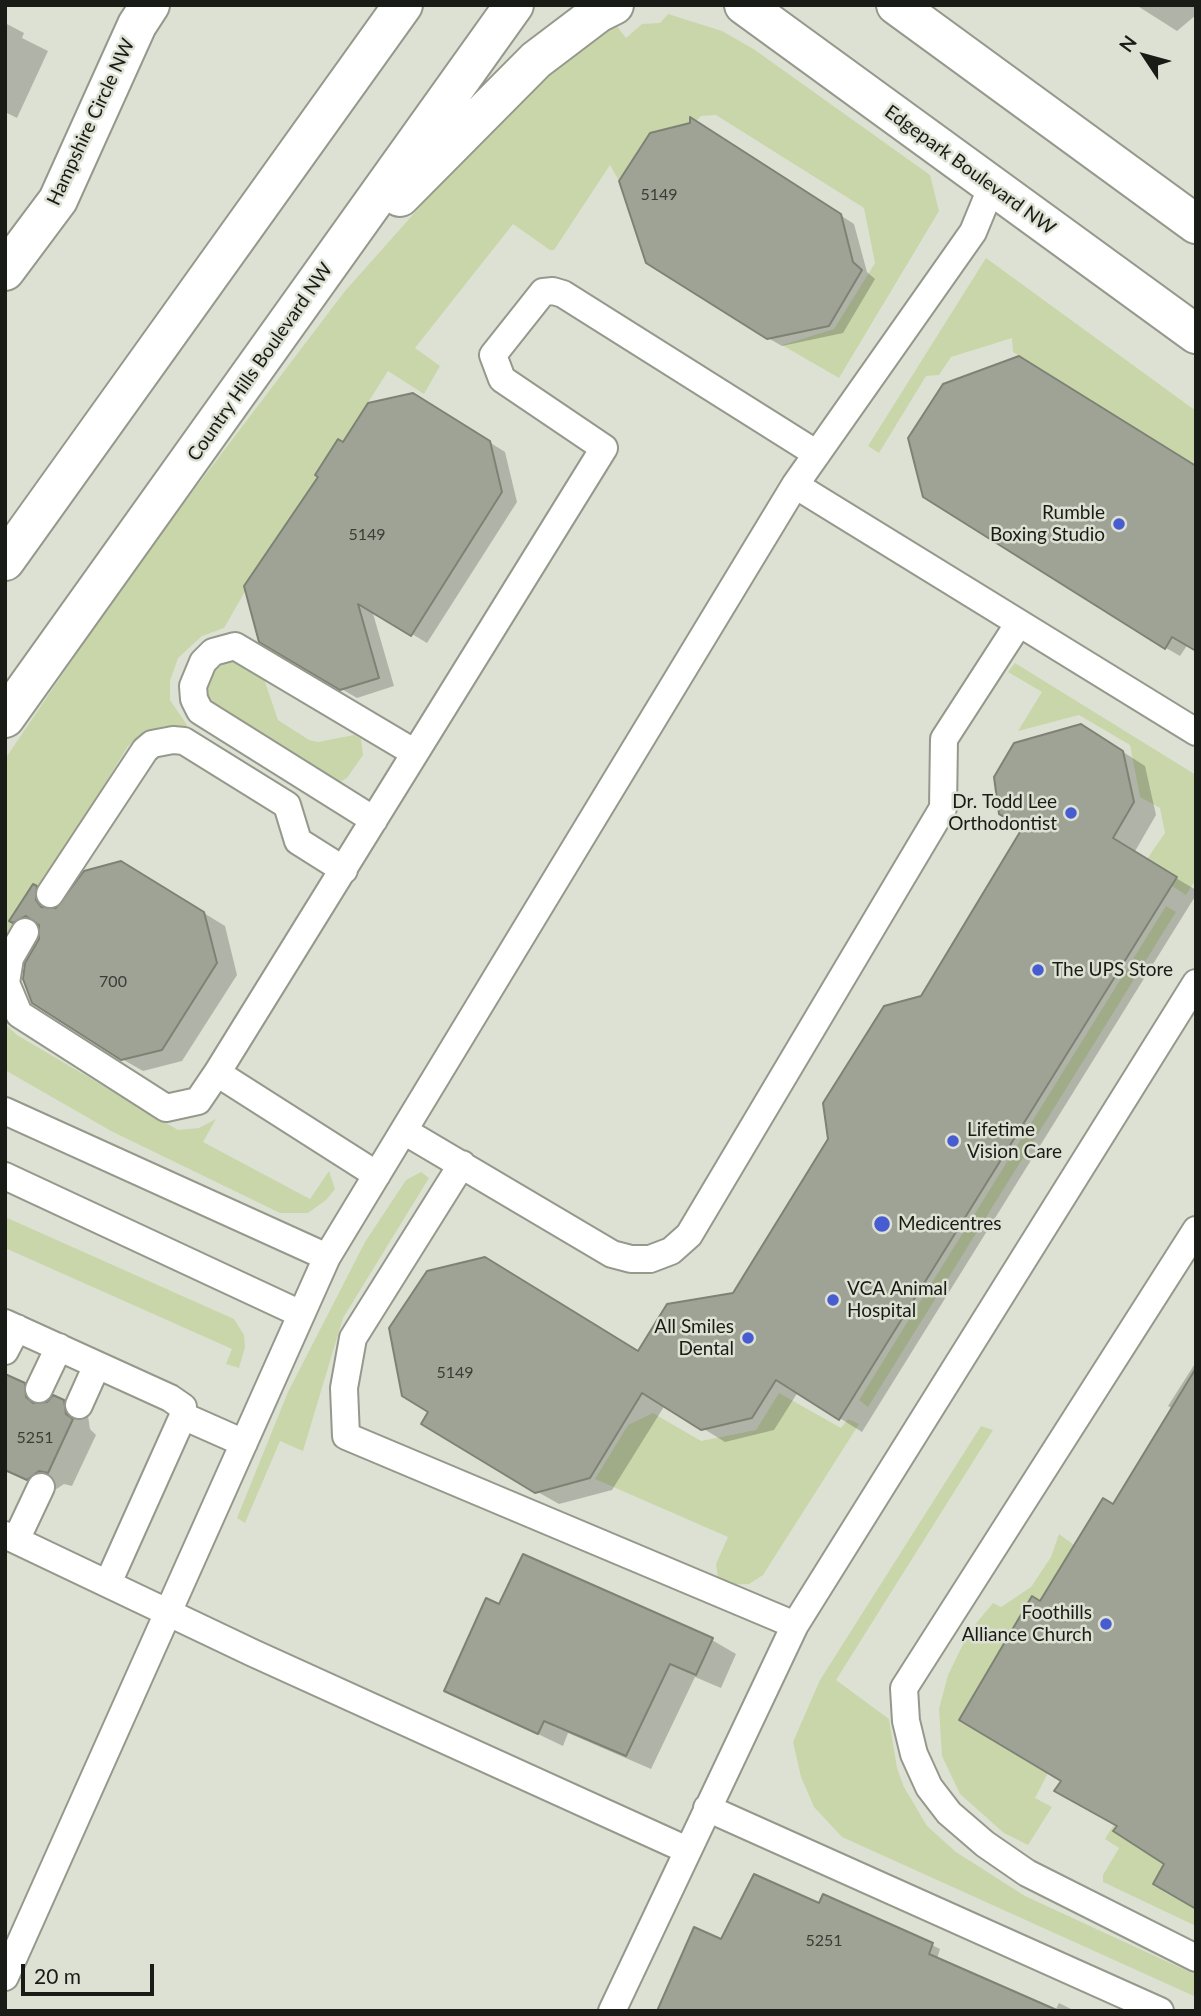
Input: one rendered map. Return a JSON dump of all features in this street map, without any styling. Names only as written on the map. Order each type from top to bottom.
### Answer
[{"type":"main road","name":"Hampshire Circle NW","points":[[5,271],[58,200],[137,25],[150,5]]},
{"type":"main road","points":[[5,561],[403,5]]},
{"type":"main road","name":"Country Hills Boulevard NW","points":[[5,718],[514,5]]},
{"type":"main road","points":[[315,284],[536,60],[598,13],[614,5]]},
{"type":"main road","name":"Edgepark Boulevard NW","points":[[744,5],[1196,334]]},
{"type":"main road","points":[[896,5],[1196,224]]},
{"type":"lane","points":[[5,1977],[327,1257],[795,485],[973,232],[992,186]]},
{"type":"lane","points":[[25,932],[10,958],[6,983],[19,1014],[166,1108],[198,1101],[604,448],[502,379],[495,366],[493,355],[543,292],[563,294],[817,454]]},
{"type":"lane","points":[[795,485],[1196,732]]},
{"type":"lane","points":[[404,1131],[612,1254],[631,1259],[650,1259],[671,1251],[689,1235],[943,808],[944,739],[1019,624]]},
{"type":"lane","points":[[374,820],[200,711],[194,699],[193,687],[203,662],[213,652],[235,646],[415,753]]},
{"type":"lane","points":[[50,894],[145,750],[152,744],[173,740],[184,741],[287,805],[298,841],[344,870]]},
{"type":"lane","points":[[612,2011],[795,1625],[1196,982]]},
{"type":"lane","points":[[217,1073],[377,1175]]},
{"type":"lane","points":[[5,1111],[327,1257]]},
{"type":"lane","points":[[461,1164],[353,1338],[344,1388],[346,1436],[795,1625]]},
{"type":"lane","points":[[5,1176],[301,1314]]},
{"type":"lane","points":[[1196,1230],[904,1688],[906,1721],[914,1754],[929,1787],[949,1813],[985,1844],[1027,1874],[1196,1958]]},
{"type":"lane","points":[[9,1334],[59,1347],[170,1398],[183,1407],[183,1416],[108,1583]]},
{"type":"lane","points":[[39,1389],[59,1347]]},
{"type":"lane","points":[[79,1405],[97,1365]]},
{"type":"lane","points":[[183,1416],[244,1443]]},
{"type":"lane","points":[[41,1487],[11,1537],[253,1653],[687,1850]]},
{"type":"lane","points":[[707,1808],[1160,2011]]},
{"type":"green space","points":[[668,14],[722,31],[755,50],[930,175],[939,211],[839,378],[782,345],[834,329],[875,263],[864,208],[716,115],[701,116],[696,121],[649,133],[619,181],[610,165],[554,250],[550,250],[513,224],[415,348],[440,366],[424,394],[388,371],[343,442],[338,440],[315,474],[318,477],[269,550],[224,628],[202,636],[178,658],[170,681],[170,700],[187,725],[185,728],[165,726],[147,732],[128,746],[5,947],[5,759],[134,569],[345,291],[515,100],[613,21],[626,38],[642,24],[660,23]]},
{"type":"green space","points":[[986,258],[1196,411],[1196,466],[1043,380],[1046,372],[1013,352],[1012,338],[951,357],[939,375],[926,376],[879,453],[868,446]]},
{"type":"green space","points":[[223,661],[236,662],[264,679],[278,720],[309,740],[318,742],[354,735],[361,739],[363,755],[347,778],[340,782],[330,780],[207,705],[205,679],[212,667]]},
{"type":"green space","points":[[1015,663],[1196,775],[1196,879],[1186,895],[1172,886],[1147,859],[1165,833],[1160,808],[1140,797],[1130,745],[1079,715],[1018,731],[1042,692],[1008,672]]},
{"type":"green space","points":[[1166,906],[1176,912],[868,1407],[859,1400]]},
{"type":"green space","points":[[5,1024],[17,1035],[178,1130],[199,1128],[216,1119],[203,1142],[310,1199],[329,1171],[335,1189],[326,1200],[308,1213],[280,1213],[111,1131],[5,1070]]},
{"type":"green space","points":[[421,1172],[429,1178],[343,1318],[303,1451],[280,1441],[245,1523],[237,1518],[288,1392],[365,1242],[406,1180]]},
{"type":"green space","points":[[5,1217],[234,1319],[244,1335],[245,1347],[239,1368],[226,1364],[232,1349],[5,1248]]},
{"type":"green space","points":[[779,1393],[841,1428],[848,1419],[859,1424],[763,1575],[749,1584],[719,1585],[716,1564],[728,1537],[595,1479],[628,1425],[653,1413],[701,1441],[756,1430]]},
{"type":"green space","points":[[981,1426],[993,1430],[836,1680],[889,1719],[897,1768],[904,1787],[927,1826],[956,1852],[1025,1896],[1196,1975],[1196,1997],[842,1837],[814,1807],[801,1777],[793,1742],[820,1680]]},
{"type":"green space","points":[[1059,1534],[1074,1545],[1040,1601],[1032,1597],[959,1719],[1048,1773],[1035,1798],[1052,1807],[1028,1845],[1004,1833],[960,1794],[942,1756],[939,1709],[948,1675],[969,1632],[993,1603],[1001,1607],[1031,1587],[1051,1557]]},
{"type":"green space","points":[[1114,1824],[1164,1864],[1153,1884],[1196,1909],[1196,1926],[1103,1882],[1103,1875],[1119,1848],[1105,1839]]},
{"type":"building","points":[[690,117],[841,214],[853,262],[862,270],[829,326],[767,339],[646,263],[619,181],[650,133],[690,123]]},
{"type":"building","points":[[1019,356],[1196,466],[1196,651],[1172,637],[1165,649],[923,497],[908,438],[943,384]]},
{"type":"building","points":[[413,393],[490,441],[502,492],[411,636],[358,604],[379,678],[340,690],[259,642],[244,586],[318,477],[315,475],[338,439],[343,442],[368,403]]},
{"type":"building","points":[[1081,724],[1123,751],[1134,802],[1113,838],[1177,877],[839,1420],[776,1380],[752,1418],[701,1430],[642,1393],[590,1478],[535,1493],[421,1424],[428,1412],[402,1396],[389,1328],[427,1271],[485,1257],[638,1351],[667,1304],[733,1293],[828,1139],[823,1103],[884,1006],[921,996],[1023,827],[999,814],[994,777],[1014,743]]},
{"type":"building","points":[[121,861],[204,912],[217,963],[162,1050],[121,1060],[32,1003],[23,979],[25,963],[39,939],[39,925],[26,916],[13,923],[9,921],[33,884],[37,886],[36,900],[41,907],[56,908],[84,871]]},
{"type":"building","name":"Foothills Alliance Church","points":[[1196,1368],[1196,1909],[1153,1884],[1164,1864],[1113,1831],[1117,1826],[1054,1791],[1061,1781],[959,1720],[1032,1596],[1040,1601],[1103,1498],[1113,1504]]},
{"type":"building","points":[[5,1374],[25,1383],[26,1397],[33,1403],[47,1402],[53,1395],[64,1400],[66,1414],[73,1419],[48,1473],[39,1471],[27,1480],[5,1470]]},
{"type":"building","points":[[523,1554],[713,1638],[696,1675],[670,1664],[626,1756],[544,1721],[538,1734],[444,1691],[486,1598],[499,1604]]},
{"type":"building","points":[[754,1874],[819,1903],[823,1894],[933,1943],[929,1954],[1059,2011],[657,2011],[694,1927],[721,1939]]},
{"type":"place","name":"Rumble Boxing Studio","points":[[1119,524]]},
{"type":"place","name":"Dr. Todd Lee Orthodontist","points":[[1071,813]]},
{"type":"place","name":"The UPS Store","points":[[1038,970]]},
{"type":"place","name":"Lifetime Vision Care","points":[[953,1141]]},
{"type":"place","name":"Medicentres","points":[[882,1224]]},
{"type":"place","name":"VCA Animal Hospital","points":[[833,1300]]},
{"type":"place","name":"All Smiles Dental","points":[[748,1338]]},
{"type":"place","name":"Foothills Alliance Church","points":[[1106,1624]]}]
